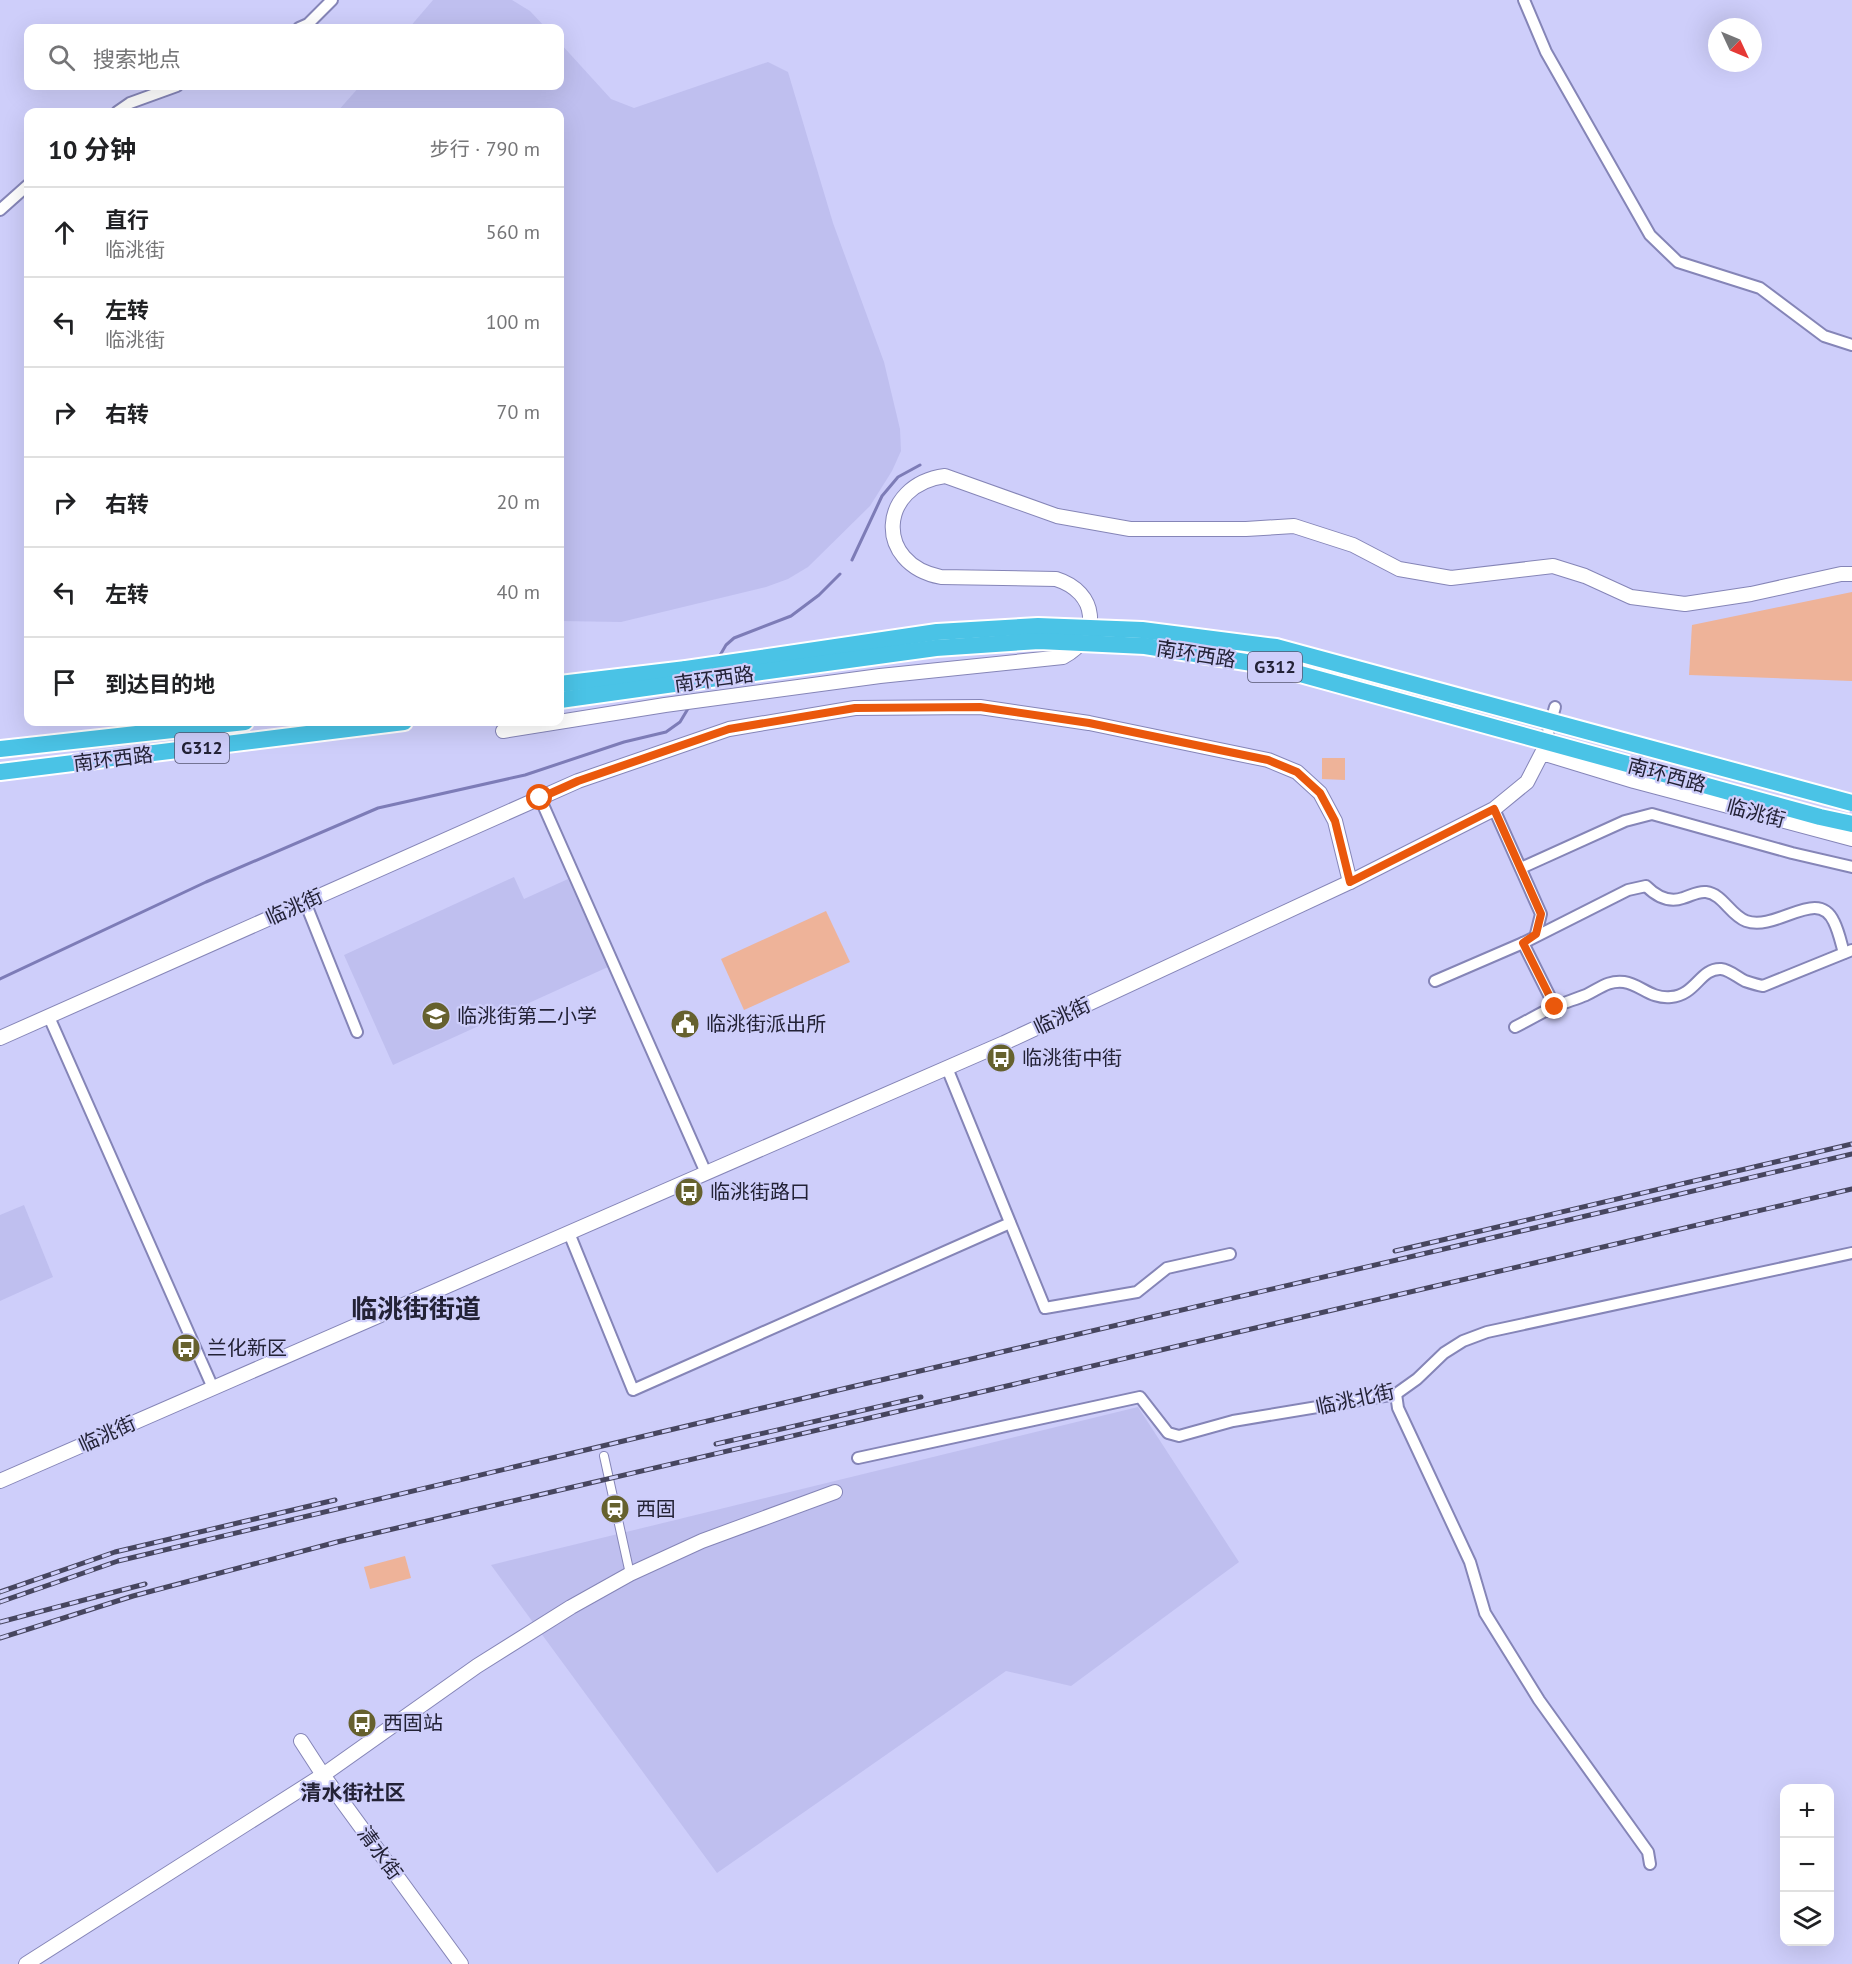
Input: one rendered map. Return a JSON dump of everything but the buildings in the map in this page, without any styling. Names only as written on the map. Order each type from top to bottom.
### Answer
[{"type":"highway","name":"南环西路","points":[[564,699],[683,676],[937,633],[1038,626],[1142,630],[1276,647],[1852,802]]},
{"type":"highway","name":"南环西路","points":[[564,684],[683,676],[936,648],[1039,640],[1145,646],[1271,666],[1797,811],[1852,824]]},
{"type":"highway","name":"南环西路","points":[[0,749],[209,726]]},
{"type":"highway","name":"南环西路","points":[[0,772],[372,726]]},
{"type":"street","points":[[308,24],[333,0]]},
{"type":"street","points":[[1524,0],[1546,52],[1650,235],[1678,262],[1760,288],[1824,336],[1852,345]]},
{"type":"street","points":[[124,108],[167,90]]},
{"type":"street","points":[[0,210],[24,189]]},
{"type":"street","points":[[564,721],[880,676],[1063,657],[1075,650],[1084,640],[1089,628],[1090,615],[1087,602],[1080,591],[1069,583],[1056,579],[941,577],[919,571],[901,555],[894,541],[892,525],[903,496],[915,485],[929,478],[945,476],[1057,516],[1130,529],[1246,529],[1294,526],[1353,545],[1399,569],[1451,578],[1553,566],[1585,576],[1631,597],[1685,604],[1751,594],[1841,574],[1852,574]]},
{"type":"street","name":"临洮街","points":[[0,1038],[578,781],[729,729],[855,708],[980,707],[1089,723],[1268,760],[1297,772],[1320,793],[1335,821],[1350,882]]},
{"type":"street","points":[[1542,753],[1554,707]]},
{"type":"street","points":[[503,731],[534,726]]},
{"type":"street","name":"临洮街","points":[[0,1481],[947,1068],[1350,882],[1494,809],[1527,782],[1542,753],[1635,781],[1852,839]]},
{"type":"street","points":[[540,798],[705,1173]]},
{"type":"street","points":[[1494,809],[1541,914],[1536,934]]},
{"type":"street","points":[[1521,868],[1624,820],[1652,814],[1792,853],[1852,867]]},
{"type":"street","points":[[1434,981],[1523,943],[1536,934],[1628,890],[1646,886],[1662,898],[1672,900],[1682,899],[1698,892],[1713,894],[1734,914],[1747,921],[1762,923],[1776,921],[1805,908],[1822,909],[1834,920],[1848,951],[1762,986],[1745,981],[1730,971],[1714,969],[1707,972],[1687,992],[1674,997],[1648,994],[1625,982],[1612,982],[1599,986],[1588,994],[1515,1027]]},
{"type":"street","points":[[305,902],[357,1032]]},
{"type":"street","points":[[1523,943],[1555,1007]]},
{"type":"street","points":[[49,1017],[213,1388]]},
{"type":"street","points":[[947,1068],[1045,1308],[1137,1292],[1167,1268],[1230,1254]]},
{"type":"street","points":[[569,1233],[633,1390],[1010,1223]]},
{"type":"street","name":"临洮北街","points":[[858,1458],[1140,1397],[1168,1432],[1179,1436],[1233,1420],[1396,1394],[1444,1353],[1463,1341],[1488,1332],[1852,1253]]},
{"type":"street","points":[[1396,1394],[1398,1408],[1470,1562],[1485,1613],[1539,1700],[1648,1852],[1650,1864]]},
{"type":"street","points":[[604,1456],[630,1574]]},
{"type":"street","points":[[26,1964],[323,1775],[477,1666],[571,1607],[630,1574],[702,1541],[835,1492]]},
{"type":"street","name":"清水街","points":[[301,1741],[323,1775],[461,1964]]},
{"type":"shaded area","points":[[433,0],[512,0],[530,11],[542,24],[412,24]]},
{"type":"shaded area","points":[[564,47],[611,99],[634,108],[768,62],[788,72],[833,223],[884,362],[900,429],[901,451],[892,471],[870,506],[808,567],[788,579],[766,587],[621,622],[564,621],[564,108],[341,108],[356,90],[564,90]]},
{"type":"shaded area","points":[[1852,592],[1852,681],[1689,675],[1692,625]]},
{"type":"shaded area","points":[[1322,758],[1345,758],[1345,780],[1322,779]]},
{"type":"shaded area","name":"临洮街第二小学","points":[[514,877],[524,899],[568,879],[608,967],[393,1065],[344,955]]},
{"type":"shaded area","points":[[826,911],[850,962],[744,1010],[721,959]]},
{"type":"shaded area","points":[[24,1205],[53,1277],[0,1301],[0,1215]]},
{"type":"shaded area","points":[[1138,1407],[1239,1562],[1071,1686],[1006,1671],[717,1873],[491,1565]]},
{"type":"shaded area","points":[[405,1556],[411,1578],[370,1589],[364,1567]]},
{"type":"waterway","points":[[852,560],[882,496],[898,477],[920,465]]},
{"type":"waterway","points":[[719,657],[726,645],[734,638],[791,616],[819,595],[840,574]]},
{"type":"waterway","points":[[0,979],[206,882],[378,808],[525,775],[624,742],[666,732],[680,722],[689,707]]},
{"type":"railway","points":[[1395,1251],[1852,1144]]},
{"type":"railway","points":[[0,1602],[118,1561],[851,1387],[1852,1154]]},
{"type":"railway","points":[[0,1638],[133,1596],[337,1542],[1852,1189]]},
{"type":"railway","points":[[716,1444],[921,1397]]},
{"type":"railway","points":[[0,1592],[115,1552],[335,1500]]},
{"type":"railway","points":[[0,1622],[145,1584]]},
{"type":"place","name":"临洮街第二小学","points":[[436,1016]]},
{"type":"place","name":"临洮街派出所","points":[[685,1024]]},
{"type":"place","name":"临洮街中街","points":[[1001,1058]]},
{"type":"place","name":"临洮街路口","points":[[689,1192]]},
{"type":"place","name":"兰化新区","points":[[186,1348]]},
{"type":"place","name":"西固","points":[[615,1509]]},
{"type":"place","name":"西固站","points":[[362,1723]]},
{"type":"district","name":"临洮街街道","points":[[416,1309]]},
{"type":"district","name":"清水街社区","points":[[353,1793]]},
{"type":"route","points":[[540,798],[578,781],[729,729],[855,708],[980,707],[1089,723],[1268,760],[1297,772],[1320,793],[1335,821],[1350,882],[1494,809],[1541,914],[1536,934],[1523,943],[1555,1007]]}]
